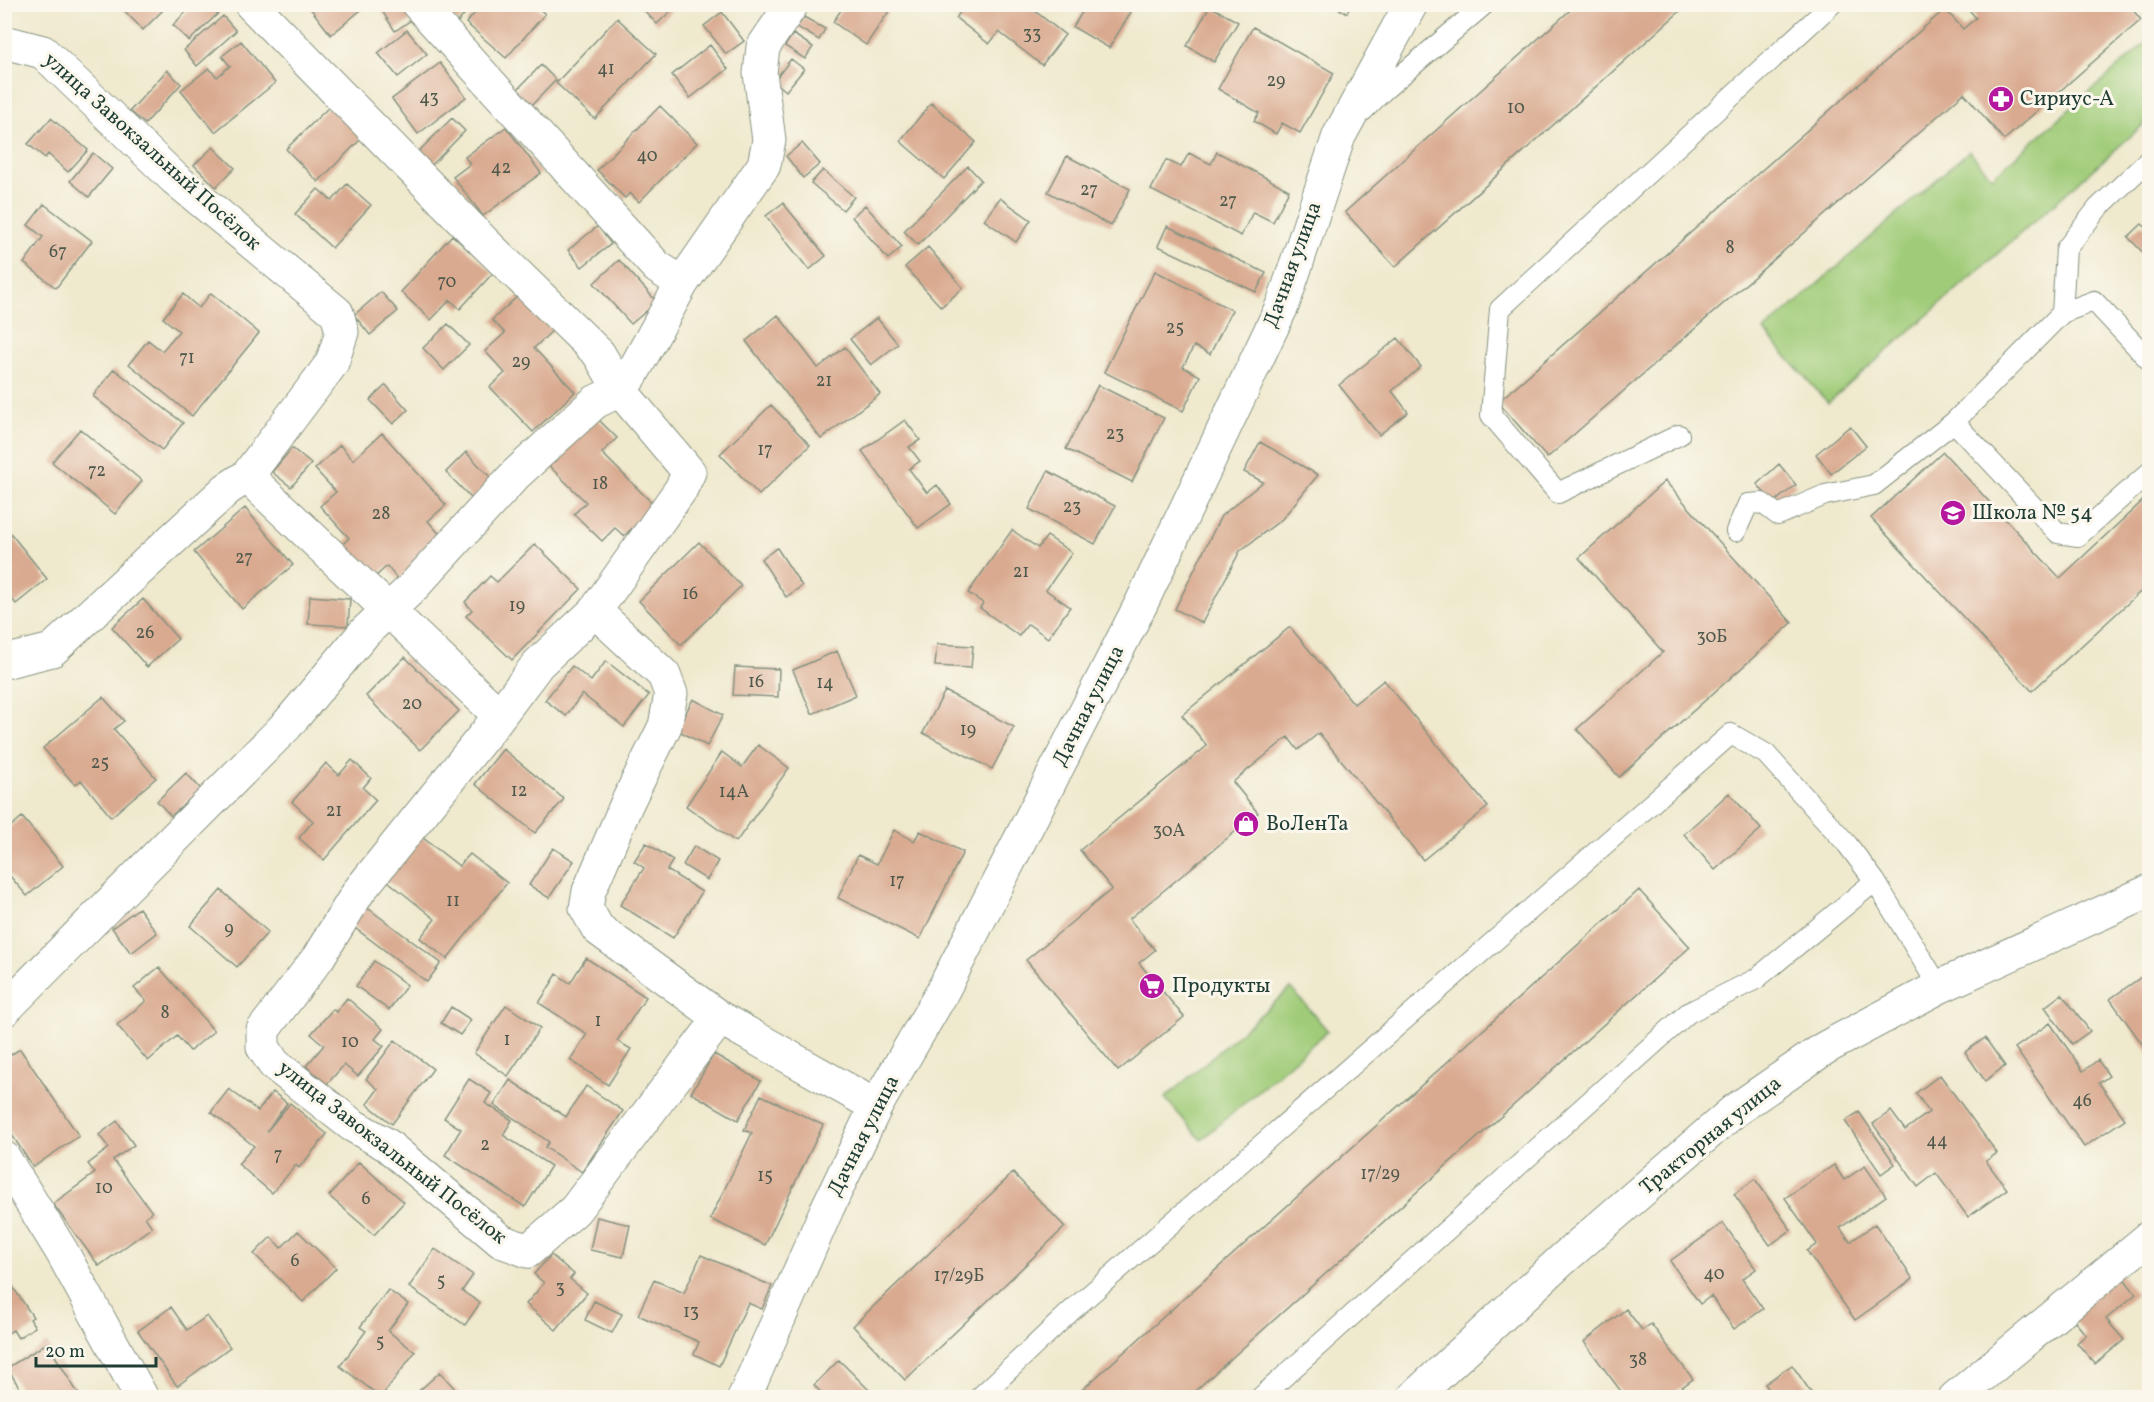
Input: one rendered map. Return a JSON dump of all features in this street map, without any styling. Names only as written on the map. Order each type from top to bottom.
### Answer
[{"type":"street","name":"улица Завокзальный Посёлок","points":[[251,4],[477,235],[599,354],[620,390],[689,472],[681,489],[595,611],[538,664],[359,891],[318,958],[263,1030],[263,1047],[274,1064],[352,1125],[387,1145],[501,1241],[528,1251],[575,1210],[720,1018]]},
{"type":"street","points":[[418,4],[657,267],[682,283]]},
{"type":"street","points":[[4,1010],[287,725],[365,632],[412,588],[516,474],[596,402],[620,390],[632,374],[682,283],[764,165],[769,140],[760,73],[763,47],[792,4]]},
{"type":"street","name":"Дачная улица","points":[[744,1398],[827,1209],[876,1106],[940,996],[1141,604],[1282,304],[1339,136],[1411,4]]},
{"type":"street","name":"улица Завокзальный Посёлок","points":[[4,46],[12,44],[43,52],[174,178],[337,313],[342,332],[332,363],[247,476],[227,489],[52,650],[4,662]]},
{"type":"street","points":[[247,476],[499,715]]},
{"type":"street","points":[[595,611],[664,675],[670,694],[665,726],[627,803],[589,891],[586,908],[598,929],[720,1018],[876,1106]]},
{"type":"street","name":"Тракторная улица","points":[[1413,1398],[1563,1259],[1734,1111],[1825,1048],[1939,987],[2150,891]]},
{"type":"street","points":[[4,1158],[62,1252],[142,1398]]},
{"type":"street","points":[[1954,1398],[2150,1237]]},
{"type":"lane","points":[[1339,136],[1383,90],[1485,4]]},
{"type":"lane","points":[[1679,435],[1558,493],[1491,415],[1500,309],[1832,4]]},
{"type":"lane","points":[[2062,314],[2066,249],[2098,208],[2150,159]]},
{"type":"lane","points":[[1736,531],[1748,504],[1762,502],[1778,516],[1824,495],[1874,485],[1954,422],[2062,314],[2094,301],[2150,361]]},
{"type":"lane","points":[[1954,422],[2058,533],[2078,536],[2150,472]]},
{"type":"lane","points":[[979,1398],[1070,1312],[1731,734],[1767,754],[1847,844],[1875,881],[1939,987]]},
{"type":"lane","points":[[1260,1398],[1688,1013],[1756,979],[1875,881]]},
{"type":"green space","points":[[2147,42],[2150,45],[2149,120],[1828,403],[1764,331],[1969,151],[1992,177]]},
{"type":"green space","points":[[1291,988],[1328,1031],[1201,1140],[1165,1098]]},
{"type":"building","points":[[118,4],[169,4],[143,30]]},
{"type":"building","points":[[194,4],[219,4],[223,9],[189,41],[173,25]]},
{"type":"building","points":[[307,4],[368,4],[331,35]]},
{"type":"building","points":[[391,4],[400,4],[411,20],[395,31],[382,11]]},
{"type":"building","points":[[447,4],[473,4],[458,22],[443,10]]},
{"type":"building","points":[[483,4],[534,4],[545,14],[506,58],[466,23]]},
{"type":"building","points":[[638,4],[678,4],[657,24]]},
{"type":"building","points":[[845,4],[894,4],[866,45],[833,22]]},
{"type":"building","points":[[966,4],[1026,4],[1065,35],[1042,65],[999,32],[989,44],[956,18]]},
{"type":"building","points":[[1087,4],[1119,4],[1131,12],[1109,48],[1073,27]]},
{"type":"building","points":[[1329,4],[1351,4],[1347,13]]},
{"type":"building","points":[[1577,4],[1688,4],[1395,267],[1345,212]]},
{"type":"building","points":[[1964,4],[2128,4],[2141,20],[2004,140],[1964,93],[1547,458],[1498,402],[1945,9],[1963,29],[1976,18]]},
{"type":"building","points":[[1210,6],[1238,22],[1214,62],[1187,46]]},
{"type":"building","points":[[722,12],[744,41],[726,54],[704,26]]},
{"type":"building","points":[[223,16],[236,31],[197,66],[184,50]]},
{"type":"building","points":[[804,17],[825,29],[819,40],[797,27]]},
{"type":"building","points":[[617,18],[656,54],[595,119],[556,83]]},
{"type":"building","points":[[1253,27],[1334,73],[1300,133],[1282,123],[1276,134],[1254,121],[1259,113],[1218,89]]},
{"type":"building","points":[[407,30],[427,54],[398,77],[378,53]]},
{"type":"building","points":[[793,34],[813,47],[805,59],[785,46]]},
{"type":"building","points":[[241,41],[275,83],[215,132],[181,90],[209,68],[217,77],[230,66],[222,56]]},
{"type":"building","points":[[710,45],[728,69],[690,98],[672,75]]},
{"type":"building","points":[[791,59],[804,69],[786,91],[774,81]]},
{"type":"building","points":[[440,63],[466,97],[418,134],[392,99]]},
{"type":"building","points":[[541,65],[556,80],[531,106],[516,91]]},
{"type":"building","points":[[167,70],[181,84],[145,124],[130,111]]},
{"type":"building","points":[[931,103],[976,142],[944,179],[900,141]]},
{"type":"building","points":[[330,106],[362,138],[318,182],[286,149]]},
{"type":"building","points":[[660,106],[697,143],[639,202],[630,193],[625,198],[597,170]]},
{"type":"building","points":[[51,118],[88,150],[68,172],[48,154],[45,158],[28,144]]},
{"type":"building","points":[[452,118],[465,131],[432,165],[418,152]]},
{"type":"building","points":[[506,127],[541,173],[483,216],[453,177],[470,164],[465,157]]},
{"type":"building","points":[[802,143],[820,164],[803,178],[786,156]]},
{"type":"building","points":[[213,147],[235,168],[216,187],[194,165]]},
{"type":"building","points":[[1217,152],[1289,190],[1273,222],[1253,212],[1241,236],[1151,190],[1166,160],[1181,167],[1189,153],[1211,164]]},
{"type":"building","points":[[93,153],[112,169],[89,197],[70,181]]},
{"type":"building","points":[[1067,156],[1130,189],[1111,226],[1048,192]]},
{"type":"building","points":[[968,166],[981,180],[918,245],[904,231]]},
{"type":"building","points":[[823,170],[854,197],[843,210],[811,183]]},
{"type":"building","points":[[347,184],[371,205],[332,248],[295,214],[318,189],[332,201]]},
{"type":"building","points":[[1000,198],[1031,220],[1016,242],[984,220]]},
{"type":"building","points":[[783,203],[826,256],[809,270],[766,216]]},
{"type":"building","points":[[44,204],[92,241],[56,288],[24,263],[43,237],[28,225]]},
{"type":"building","points":[[865,205],[902,247],[888,259],[852,217]]},
{"type":"building","points":[[2142,224],[2150,231],[2150,260],[2128,237]]},
{"type":"building","points":[[598,226],[611,244],[582,267],[568,250]]},
{"type":"building","points":[[1167,226],[1266,273],[1256,292],[1158,246]]},
{"type":"building","points":[[452,235],[493,273],[460,309],[450,300],[431,320],[401,292]]},
{"type":"building","points":[[928,247],[963,288],[941,307],[905,267]]},
{"type":"building","points":[[619,260],[657,302],[631,324],[594,283]]},
{"type":"building","points":[[1155,271],[1232,310],[1210,354],[1194,346],[1183,367],[1200,376],[1183,411],[1104,372]]},
{"type":"building","points":[[381,292],[398,311],[370,335],[354,315]]},
{"type":"building","points":[[211,293],[259,333],[192,416],[129,364],[148,340],[162,351],[179,331],[163,318],[183,294],[199,308]]},
{"type":"building","points":[[520,294],[553,330],[534,348],[575,392],[533,432],[490,387],[505,373],[485,351],[505,333],[492,320]]},
{"type":"building","points":[[778,315],[818,368],[845,347],[880,394],[821,439],[746,341]]},
{"type":"building","points":[[877,318],[898,344],[871,365],[850,339]]},
{"type":"building","points":[[448,324],[469,345],[444,370],[423,348]]},
{"type":"building","points":[[1398,338],[1421,367],[1392,391],[1408,412],[1379,435],[1339,385]]},
{"type":"building","points":[[114,369],[183,423],[162,450],[93,396]]},
{"type":"building","points":[[386,385],[408,410],[393,424],[370,400]]},
{"type":"building","points":[[1098,385],[1164,418],[1132,482],[1066,449]]},
{"type":"building","points":[[771,405],[810,445],[759,495],[720,454]]},
{"type":"building","points":[[597,418],[617,438],[602,453],[655,506],[624,536],[615,528],[602,541],[574,514],[586,502],[549,466]]},
{"type":"building","points":[[905,420],[920,440],[909,447],[920,461],[909,469],[927,493],[937,485],[951,504],[918,528],[862,451]]},
{"type":"building","points":[[1850,426],[1866,446],[1831,474],[1816,454]]},
{"type":"building","points":[[80,429],[142,481],[115,514],[52,462]]},
{"type":"building","points":[[382,433],[446,505],[428,521],[443,538],[398,580],[387,566],[374,578],[343,544],[349,538],[320,506],[336,492],[315,469],[340,445],[353,460]]},
{"type":"building","points":[[1260,442],[1318,475],[1282,519],[1240,551],[1202,623],[1175,609],[1221,516],[1263,482],[1244,472]]},
{"type":"building","points":[[292,448],[311,464],[291,487],[272,472]]},
{"type":"building","points":[[466,452],[492,479],[472,499],[446,472]]},
{"type":"building","points":[[1943,452],[2060,578],[2150,494],[2150,583],[2032,691],[1871,518]]},
{"type":"building","points":[[1779,464],[1796,485],[1773,503],[1757,484]]},
{"type":"building","points":[[1048,471],[1115,506],[1095,544],[1029,509]]},
{"type":"building","points":[[1665,481],[1792,623],[1619,777],[1577,729],[1663,652],[1579,558]]},
{"type":"building","points":[[245,508],[293,565],[242,609],[194,552]]},
{"type":"building","points":[[4,525],[47,579],[16,604],[4,590]]},
{"type":"building","points":[[1012,530],[1038,548],[1047,536],[1072,553],[1046,590],[1070,607],[1048,638],[1028,624],[1019,636],[980,608],[983,603],[968,593]]},
{"type":"building","points":[[699,542],[741,586],[681,645],[639,601]]},
{"type":"building","points":[[535,544],[581,589],[512,660],[466,616],[472,610],[465,602],[490,576],[497,582]]},
{"type":"building","points":[[777,548],[802,586],[786,597],[761,559]]},
{"type":"building","points":[[310,596],[350,599],[348,626],[308,624]]},
{"type":"building","points":[[143,599],[178,639],[147,667],[112,627]]},
{"type":"building","points":[[1290,627],[1354,704],[1384,680],[1488,807],[1423,860],[1319,733],[1298,750],[1288,737],[1233,782],[1258,813],[1129,919],[1155,950],[1139,963],[1184,1017],[1118,1071],[1026,960],[1112,889],[1080,850],[1207,746],[1182,715]]},
{"type":"building","points":[[937,644],[973,646],[971,668],[935,666]]},
{"type":"building","points":[[837,651],[856,695],[812,714],[793,670]]},
{"type":"building","points":[[405,657],[459,711],[420,750],[366,696]]},
{"type":"building","points":[[606,661],[649,695],[624,727],[582,694],[566,716],[545,700],[572,666],[591,681]]},
{"type":"building","points":[[735,667],[779,669],[778,697],[733,695]]},
{"type":"building","points":[[945,691],[1014,727],[992,769],[923,733]]},
{"type":"building","points":[[103,697],[124,721],[114,729],[156,778],[111,817],[81,780],[75,785],[43,748]]},
{"type":"building","points":[[693,699],[723,715],[707,746],[677,730]]},
{"type":"building","points":[[758,745],[789,768],[736,842],[686,806],[722,752],[742,767]]},
{"type":"building","points":[[503,749],[564,799],[535,833],[475,784]]},
{"type":"building","points":[[352,760],[371,778],[363,788],[376,800],[324,860],[299,838],[313,821],[292,802],[326,763],[339,775]]},
{"type":"building","points":[[186,773],[201,789],[171,816],[157,801]]},
{"type":"building","points":[[1729,793],[1761,829],[1715,870],[1684,834]]},
{"type":"building","points":[[22,817],[63,866],[27,896],[4,869],[4,832]]},
{"type":"building","points":[[894,830],[914,841],[920,831],[963,852],[920,939],[838,898],[858,855],[877,864]]},
{"type":"building","points":[[418,834],[459,866],[470,854],[507,883],[447,959],[420,938],[435,919],[384,878]]},
{"type":"building","points":[[646,843],[673,860],[667,870],[702,892],[673,938],[620,905],[644,868],[634,861]]},
{"type":"building","points":[[694,846],[718,861],[707,880],[683,865]]},
{"type":"building","points":[[553,848],[574,861],[549,898],[529,885]]},
{"type":"building","points":[[221,890],[268,932],[237,967],[190,926]]},
{"type":"building","points":[[1639,890],[1690,947],[1187,1398],[1073,1398]]},
{"type":"building","points":[[365,906],[441,963],[427,982],[351,925]]},
{"type":"building","points":[[139,908],[157,933],[131,953],[112,928]]},
{"type":"building","points":[[586,958],[646,997],[617,1041],[631,1049],[608,1085],[570,1060],[587,1034],[539,1003],[557,974],[570,983]]},
{"type":"building","points":[[374,961],[407,985],[389,1010],[356,986]]},
{"type":"building","points":[[159,967],[214,1031],[190,1051],[177,1036],[148,1061],[117,1025],[146,1001],[134,988]]},
{"type":"building","points":[[2150,971],[2150,1055],[2110,999]]},
{"type":"building","points":[[2062,994],[2090,1031],[2072,1044],[2045,1007]]},
{"type":"building","points":[[347,998],[383,1029],[375,1039],[384,1046],[358,1076],[344,1065],[327,1084],[306,1066],[324,1045],[311,1034],[333,1009],[336,1012]]},
{"type":"building","points":[[506,1005],[540,1028],[508,1076],[474,1053]]},
{"type":"building","points":[[451,1007],[471,1020],[460,1035],[441,1023]]},
{"type":"building","points":[[2050,1023],[2083,1071],[2098,1060],[2109,1076],[2099,1083],[2125,1119],[2084,1147],[2015,1048]]},
{"type":"building","points":[[1985,1038],[2005,1066],[1985,1081],[1965,1052]]},
{"type":"building","points":[[395,1040],[433,1069],[392,1124],[367,1104],[378,1089],[366,1079]]},
{"type":"building","points":[[20,1049],[79,1136],[33,1167],[4,1123],[4,1059]]},
{"type":"building","points":[[714,1054],[761,1081],[738,1120],[691,1093]]},
{"type":"building","points":[[1940,1075],[1997,1153],[1986,1161],[2007,1189],[1968,1217],[1936,1173],[1918,1187],[1873,1124],[1891,1111],[1905,1130],[1929,1112],[1916,1093]]},
{"type":"building","points":[[469,1079],[491,1093],[485,1103],[512,1120],[503,1135],[551,1166],[525,1207],[445,1155],[461,1129],[444,1118]]},
{"type":"building","points":[[510,1080],[566,1117],[586,1086],[623,1111],[582,1172],[545,1147],[549,1142],[494,1105]]},
{"type":"building","points":[[229,1089],[258,1111],[273,1092],[287,1103],[267,1131],[290,1103],[327,1134],[299,1168],[296,1165],[272,1193],[238,1164],[254,1146],[211,1112]]},
{"type":"building","points":[[761,1095],[823,1125],[765,1245],[710,1219],[752,1133],[744,1130]]},
{"type":"building","points":[[1859,1112],[1895,1164],[1881,1174],[1845,1121]]},
{"type":"building","points":[[117,1121],[134,1145],[113,1160],[152,1212],[145,1217],[152,1227],[99,1266],[53,1204],[95,1173],[88,1164],[109,1148],[99,1135]]},
{"type":"building","points":[[359,1162],[404,1202],[374,1235],[329,1196]]},
{"type":"building","points":[[1834,1165],[1844,1180],[1865,1166],[1886,1196],[1840,1228],[1850,1242],[1875,1224],[1913,1279],[1855,1320],[1807,1251],[1817,1244],[1785,1198]]},
{"type":"building","points":[[1013,1173],[1065,1227],[905,1380],[853,1326]]},
{"type":"building","points":[[1755,1179],[1791,1230],[1770,1245],[1734,1194]]},
{"type":"building","points":[[597,1217],[630,1225],[623,1257],[590,1250]]},
{"type":"building","points":[[1723,1223],[1756,1269],[1742,1279],[1763,1309],[1734,1329],[1711,1296],[1700,1304],[1670,1261]]},
{"type":"building","points":[[298,1231],[336,1268],[303,1302],[254,1254],[271,1237],[281,1248]]},
{"type":"building","points":[[435,1249],[473,1275],[462,1291],[480,1303],[465,1325],[409,1287]]},
{"type":"building","points":[[551,1255],[574,1274],[570,1279],[587,1293],[556,1330],[526,1304],[544,1283],[534,1274]]},
{"type":"building","points":[[701,1255],[772,1286],[762,1309],[748,1303],[719,1366],[694,1354],[699,1342],[638,1315],[654,1280],[684,1293]]},
{"type":"building","points":[[2117,1270],[2136,1294],[2106,1319],[2124,1340],[2095,1364],[2077,1343],[2086,1335],[2067,1312]]},
{"type":"building","points":[[7,1278],[33,1317],[30,1319],[35,1327],[18,1338],[13,1330],[4,1335],[4,1279]]},
{"type":"building","points":[[388,1290],[408,1304],[388,1331],[415,1352],[381,1397],[340,1366],[366,1331],[360,1327]]},
{"type":"building","points":[[594,1301],[622,1314],[612,1333],[585,1320]]},
{"type":"building","points":[[171,1307],[187,1330],[207,1316],[230,1347],[177,1386],[138,1331]]},
{"type":"building","points":[[1626,1309],[1642,1330],[1651,1324],[1693,1379],[1674,1393],[1677,1398],[1626,1398],[1584,1342]]},
{"type":"building","points":[[47,1343],[81,1398],[26,1398],[7,1368]]},
{"type":"building","points":[[839,1360],[877,1398],[826,1398],[814,1385]]},
{"type":"building","points":[[1792,1365],[1815,1398],[1775,1398],[1765,1384]]},
{"type":"building","points":[[440,1372],[463,1398],[411,1398]]},
{"type":"place","name":"Сириус-А","points":[[2001,99]]},
{"type":"place","name":"Школа № 54","points":[[1953,513]]},
{"type":"place","name":"ВоЛенТа","points":[[1246,824]]},
{"type":"place","name":"Продукты","points":[[1152,986]]}]
